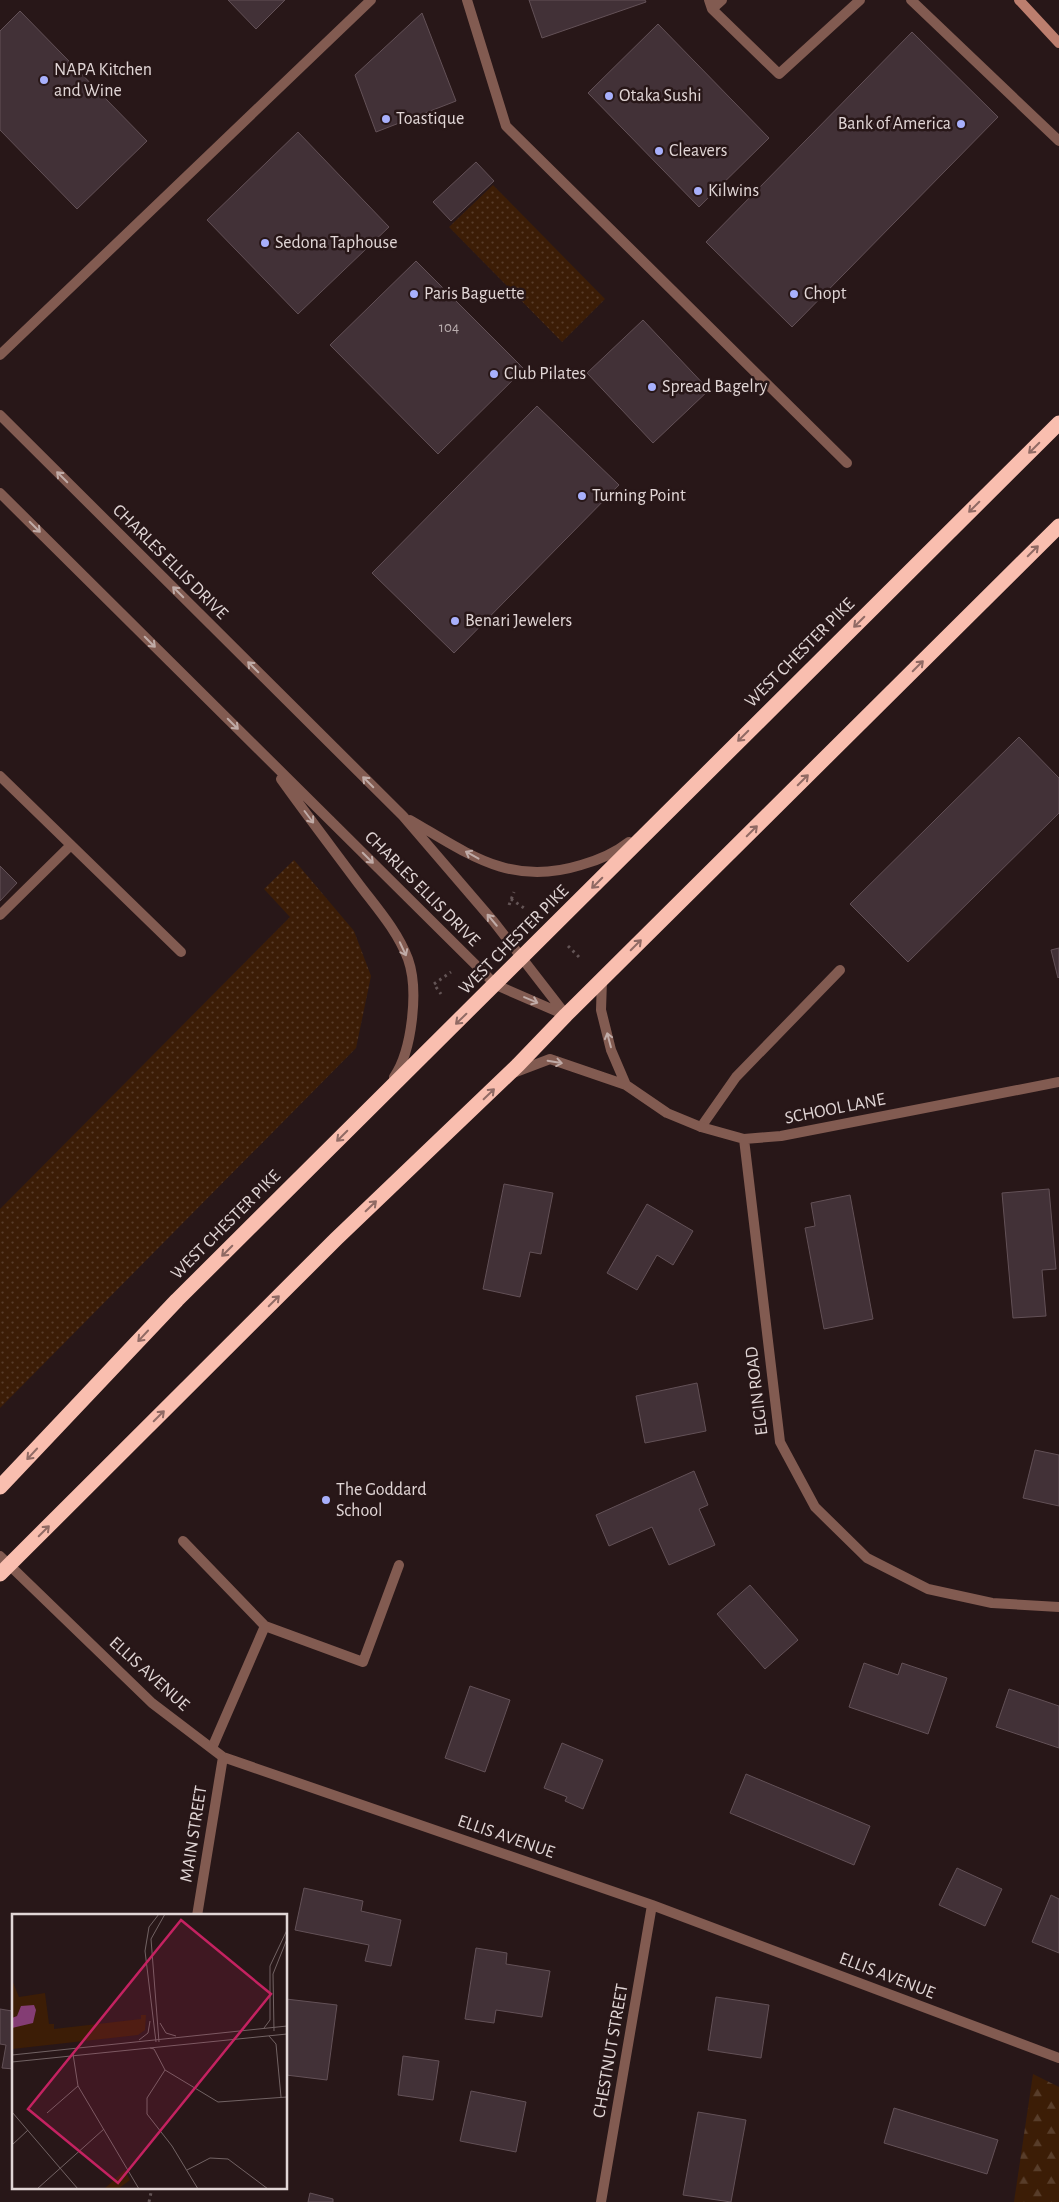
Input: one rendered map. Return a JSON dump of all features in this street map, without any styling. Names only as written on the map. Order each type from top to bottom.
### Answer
[{"type":"highway","name":"WEST CHESTER PIKE","points":[[0,1487],[177,1300],[376,1101],[496,985],[668,811],[1059,423]]},
{"type":"highway","points":[[3,1565],[336,1239],[509,1074],[566,1015],[1059,526]]},
{"type":"main road","points":[[1018,0],[1059,43]]},
{"type":"street","points":[[0,355],[371,0]]},
{"type":"street","points":[[467,0],[506,126],[847,463]]},
{"type":"street","points":[[722,0],[711,4],[779,74],[860,0]]},
{"type":"street","points":[[911,0],[1059,142]]},
{"type":"street","name":"CHARLES ELLIS DRIVE","points":[[0,415],[403,816],[494,922],[566,1015]]},
{"type":"street","name":"CHARLES ELLIS DRIVE","points":[[0,493],[496,985],[566,1015]]},
{"type":"street","name":"CHARLES ELLIS DRIVE","points":[[259,750],[394,930],[409,961],[413,998],[407,1046],[400,1067],[376,1101]]},
{"type":"street","points":[[0,776],[181,952]]},
{"type":"street","name":"CHARLES ELLIS DRIVE","points":[[403,816],[477,858],[497,867],[518,872],[542,874],[567,870],[617,852],[668,811]]},
{"type":"street","points":[[0,915],[71,845]]},
{"type":"street","points":[[701,1127],[736,1077],[840,970]]},
{"type":"street","points":[[602,980],[601,1010],[611,1050],[626,1085]]},
{"type":"street","name":"SCHOOL LANE","points":[[509,1074],[550,1060],[626,1085],[667,1113],[701,1127],[744,1139],[790,1134],[1059,1082]]},
{"type":"street","name":"ELGIN ROAD","points":[[744,1139],[780,1442],[815,1507],[867,1558],[928,1589],[992,1603],[1059,1606]]},
{"type":"street","points":[[183,1541],[266,1626],[363,1662],[399,1565]]},
{"type":"street","name":"ELLIS AVENUE","points":[[3,1565],[152,1703],[223,1757],[652,1905],[1059,2058]]},
{"type":"street","points":[[212,1748],[266,1626]]},
{"type":"street","name":"MAIN STREET","points":[[197,1914],[223,1757]]},
{"type":"street","name":"CHESTNUT STREET","points":[[601,2202],[652,1905]]},
{"type":"path","points":[[508,908],[514,891]]},
{"type":"path","points":[[511,900],[524,908]]},
{"type":"path","points":[[568,946],[581,959]]},
{"type":"path","points":[[434,985],[452,972]]},
{"type":"green space","points":[[493,185],[605,299],[562,342],[449,227]]},
{"type":"green space","points":[[294,860],[354,931],[371,976],[356,1048],[0,1408],[0,1209],[290,917],[264,889]]},
{"type":"green space","points":[[1033,2074],[1059,2087],[1059,2202],[1014,2202]]},
{"type":"building","points":[[228,0],[285,0],[256,29]]},
{"type":"building","points":[[529,0],[645,0],[646,2],[542,38]]},
{"type":"building","name":"NAPA Kitchen and Wine","points":[[20,11],[147,141],[77,209],[0,130],[0,31]]},
{"type":"building","points":[[422,13],[456,101],[376,132],[355,75]]},
{"type":"building","points":[[658,24],[769,138],[699,207],[588,93]]},
{"type":"building","points":[[912,32],[998,117],[792,327],[706,242]]},
{"type":"building","points":[[298,132],[389,227],[298,314],[207,220]]},
{"type":"building","points":[[476,162],[494,181],[451,221],[433,202]]},
{"type":"building","points":[[416,261],[524,369],[438,454],[330,345]]},
{"type":"building","points":[[643,320],[709,390],[653,443],[587,373]]},
{"type":"building","points":[[537,406],[619,485],[454,653],[372,573]]},
{"type":"building","points":[[1019,737],[1059,778],[1059,813],[908,962],[850,904]]},
{"type":"building","points":[[0,866],[17,883],[0,901]]},
{"type":"building","points":[[1059,948],[1059,977],[1058,978],[1051,950]]},
{"type":"building","points":[[504,1184],[553,1193],[541,1254],[530,1252],[520,1297],[483,1289]]},
{"type":"building","points":[[1049,1189],[1056,1269],[1042,1270],[1046,1316],[1013,1318],[1002,1193]]},
{"type":"building","points":[[850,1195],[873,1319],[824,1329],[805,1228],[815,1226],[811,1203]]},
{"type":"building","points":[[647,1204],[693,1231],[673,1265],[657,1255],[637,1290],[607,1273]]},
{"type":"building","points":[[697,1383],[706,1431],[645,1443],[636,1396]]},
{"type":"building","points":[[1035,1450],[1059,1455],[1059,1506],[1023,1498]]},
{"type":"building","points":[[694,1471],[708,1505],[699,1509],[715,1545],[669,1565],[652,1527],[609,1546],[596,1515]]},
{"type":"building","points":[[750,1585],[798,1640],[765,1669],[717,1614]]},
{"type":"building","points":[[864,1663],[898,1675],[902,1663],[947,1678],[928,1734],[849,1707]]},
{"type":"building","points":[[470,1686],[510,1700],[485,1772],[445,1758]]},
{"type":"building","points":[[1009,1689],[1059,1706],[1059,1748],[996,1727]]},
{"type":"building","points":[[562,1743],[603,1760],[583,1809],[565,1801],[567,1797],[544,1788]]},
{"type":"building","points":[[746,1774],[870,1826],[854,1865],[730,1813]]},
{"type":"building","points":[[957,1868],[1002,1889],[985,1926],[939,1905]]},
{"type":"building","points":[[304,1888],[363,1901],[361,1911],[401,1920],[391,1966],[365,1961],[369,1945],[295,1930]]},
{"type":"building","points":[[1051,1895],[1059,1899],[1059,1953],[1032,1942]]},
{"type":"building","points":[[476,1948],[507,1953],[506,1964],[550,1971],[542,2017],[496,2010],[494,2023],[465,2019]]},
{"type":"building","points":[[716,1997],[769,2005],[761,2058],[708,2050]]},
{"type":"building","points":[[288,1999],[337,2005],[327,2080],[288,2075]]},
{"type":"building","points":[[0,2009],[12,2011],[12,2069],[2,2068],[6,2045],[0,2044]]},
{"type":"building","points":[[403,2056],[439,2061],[433,2100],[398,2095]]},
{"type":"building","points":[[471,2091],[526,2102],[516,2152],[460,2141]]},
{"type":"building","points":[[894,2108],[998,2140],[987,2174],[884,2143]]},
{"type":"building","points":[[698,2112],[746,2120],[731,2202],[683,2195]]},
{"type":"building","points":[[310,2193],[333,2199],[333,2202],[308,2202]]},
{"type":"place","name":"NAPA Kitchen and Wine","points":[[44,80]]},
{"type":"place","name":"Otaka Sushi","points":[[609,96]]},
{"type":"place","name":"Toastique","points":[[386,119]]},
{"type":"place","name":"Bank of America","points":[[961,124]]},
{"type":"place","name":"Cleavers","points":[[659,151]]},
{"type":"place","name":"Kilwins","points":[[698,191]]},
{"type":"place","name":"Sedona Taphouse","points":[[265,243]]},
{"type":"place","name":"Paris Baguette","points":[[414,294]]},
{"type":"place","name":"Chopt","points":[[794,294]]},
{"type":"place","name":"Club Pilates","points":[[494,374]]},
{"type":"place","name":"Spread Bagelry","points":[[652,387]]},
{"type":"place","name":"Turning Point","points":[[582,496]]},
{"type":"place","name":"Benari Jewelers","points":[[455,621]]},
{"type":"place","name":"The Goddard School","points":[[326,1500]]}]
